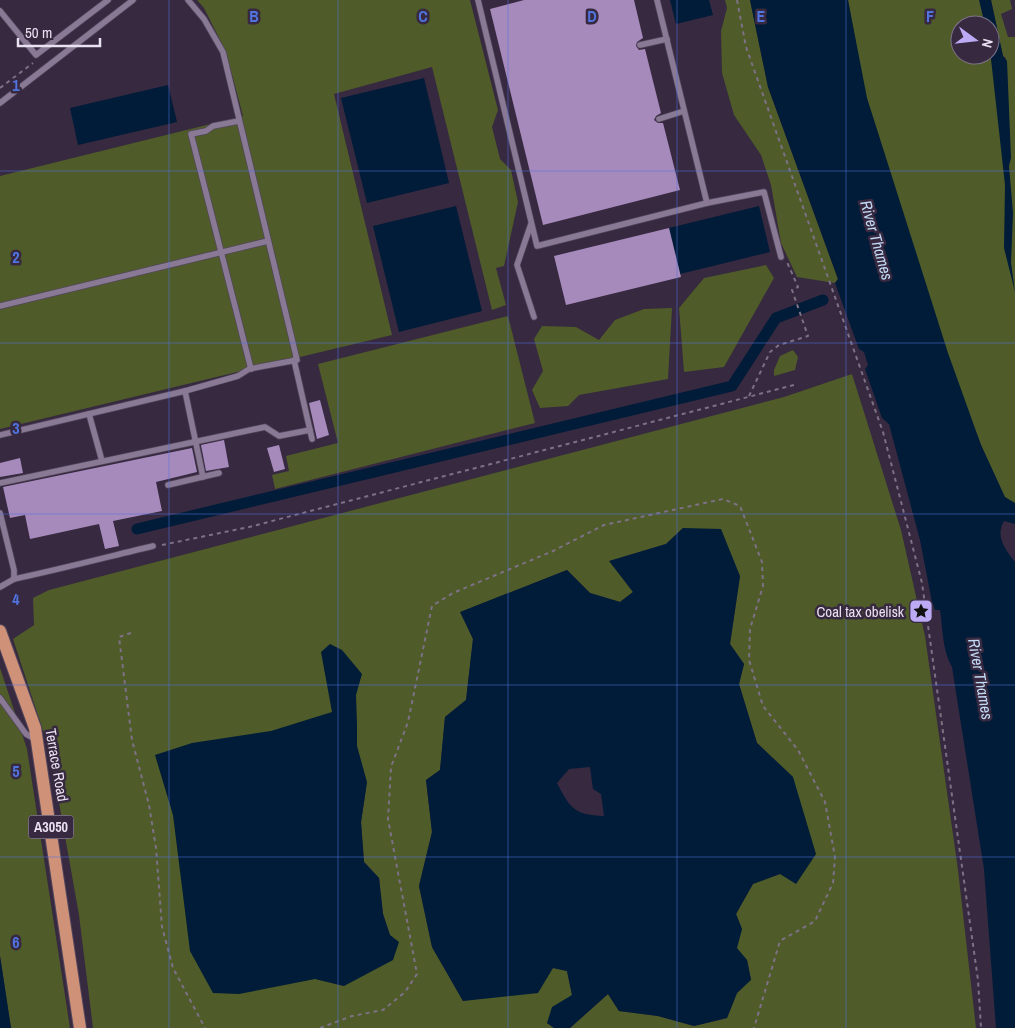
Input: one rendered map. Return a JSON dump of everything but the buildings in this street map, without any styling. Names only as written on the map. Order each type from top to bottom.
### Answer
[{"type":"main road","name":"Terrace Road","points":[[0,631],[30,710],[37,740],[80,1028]]},
{"type":"lane","points":[[0,12],[36,54],[108,0]]},
{"type":"lane","points":[[0,103],[133,0]]},
{"type":"lane","points":[[0,435],[185,391],[238,376],[251,369],[297,360],[223,52],[204,19],[188,0]]},
{"type":"lane","points":[[478,0],[537,246],[707,203],[764,192],[781,257]]},
{"type":"lane","points":[[657,0],[707,203]]},
{"type":"lane","points":[[640,45],[667,39]]},
{"type":"lane","points":[[659,119],[684,112]]},
{"type":"lane","points":[[239,121],[213,126],[206,131],[191,134],[251,369]]},
{"type":"lane","points":[[531,222],[517,265],[534,317]]},
{"type":"lane","points":[[0,306],[268,241]]},
{"type":"lane","points":[[294,360],[312,439]]},
{"type":"lane","points":[[185,391],[203,477]]},
{"type":"lane","points":[[89,414],[102,461]]},
{"type":"lane","points":[[0,483],[265,427],[279,436],[310,430]]},
{"type":"lane","points":[[168,485],[219,473]]},
{"type":"lane","points":[[0,513],[14,570],[14,579]]},
{"type":"lane","points":[[0,587],[14,579],[96,562],[139,548],[153,546]]},
{"type":"lane","points":[[0,698],[26,734],[37,740]]},
{"type":"path","points":[[737,0],[746,47],[883,432],[922,583],[978,980],[982,1028]]},
{"type":"path","points":[[749,396],[770,352],[779,345],[808,336],[792,290],[798,287],[786,260],[781,257]]},
{"type":"path","points":[[153,546],[249,527],[794,385]]},
{"type":"path","points":[[320,1028],[352,1016],[383,1010],[405,992],[417,974],[388,818],[391,768],[408,722],[432,606],[453,593],[553,551],[604,525],[723,499],[740,506],[762,562],[762,586],[750,629],[749,660],[763,706],[798,750],[825,802],[835,857],[833,883],[815,921],[780,941],[754,1028]]},
{"type":"path","points":[[131,633],[119,637],[123,682],[132,740],[149,805],[162,927],[173,968],[205,1028]]},
{"type":"green space","points":[[197,0],[470,0],[498,110],[492,127],[500,159],[511,170],[518,202],[504,266],[496,268],[506,305],[492,310],[432,67],[334,94],[392,335],[0,429],[0,176],[243,116],[226,52],[204,8]]},
{"type":"green space","points":[[725,0],[750,0],[768,87],[838,279],[835,283],[797,277],[781,243],[771,185],[761,155],[734,115],[722,73],[721,31],[727,8]]},
{"type":"green space","points":[[848,0],[987,0],[988,15],[950,15],[950,65],[1000,65],[1005,63],[1006,58],[1003,56],[1000,42],[1000,15],[994,15],[991,0],[1010,0],[1012,9],[1001,14],[1008,37],[1015,37],[1015,513],[993,504],[999,485],[981,445],[927,306],[894,185],[864,91]]},
{"type":"green space","points":[[766,265],[774,278],[724,367],[684,372],[679,308],[704,278]]},
{"type":"green space","points":[[672,308],[668,379],[579,395],[568,406],[540,408],[532,390],[543,371],[534,339],[542,326],[576,327],[599,340],[615,320],[644,309]]},
{"type":"green space","points":[[508,316],[535,423],[275,489],[272,475],[289,471],[286,456],[338,443],[318,364]]},
{"type":"green space","points":[[793,350],[798,357],[795,370],[774,376],[774,370],[780,356]]},
{"type":"green space","points":[[852,374],[901,530],[925,636],[958,870],[976,1028],[570,1028],[608,994],[619,1011],[658,1016],[694,1026],[727,1018],[737,993],[751,979],[747,960],[736,948],[742,929],[736,914],[753,883],[780,874],[793,777],[757,743],[739,684],[744,664],[730,644],[740,576],[683,528],[666,544],[610,561],[633,592],[620,602],[590,593],[567,570],[461,612],[473,639],[466,700],[445,717],[440,770],[426,780],[432,832],[419,886],[432,947],[463,1001],[553,968],[567,971],[572,995],[547,1023],[554,1028],[93,1028],[79,915],[50,752],[13,639],[34,625],[33,598],[49,590],[784,397]],"holes":[[[367,782],[361,822],[364,862],[379,878],[383,914],[390,935],[344,986],[316,979]]]},
{"type":"green space","points":[[0,668],[27,749],[70,1028],[11,1028],[0,956]]},
{"type":"water","points":[[670,0],[709,0],[713,15],[676,24]]},
{"type":"water","name":"River Thames","points":[[750,0],[848,0],[867,98],[948,353],[981,445],[1005,497],[1015,503],[1015,524],[1004,521],[1001,527],[1001,537],[1002,542],[1015,562],[1015,1028],[996,1028],[984,869],[952,667],[945,647],[940,610],[935,610],[932,602],[920,540],[889,424],[882,418],[865,369],[868,365],[864,352],[859,349],[835,283],[838,279],[768,87]]},
{"type":"water","points":[[979,0],[991,0],[994,15],[983,15]]},
{"type":"water","points":[[1000,42],[1003,56],[1007,61],[1011,158],[1009,166],[1013,213],[1011,263],[1015,292],[1004,248],[1005,185],[992,65],[1000,65]]},
{"type":"water","points":[[424,78],[449,183],[367,203],[341,98]]},
{"type":"water","points":[[168,85],[177,122],[78,145],[70,108]]},
{"type":"water","points":[[456,206],[482,311],[399,332],[373,226]]},
{"type":"water","points":[[759,206],[770,252],[680,274],[669,228]]},
{"type":"water","points":[[683,528],[721,529],[740,576],[730,644],[744,664],[739,684],[757,743],[793,777],[816,854],[796,884],[780,874],[753,884],[736,914],[742,929],[737,948],[747,960],[751,980],[737,993],[727,1018],[694,1026],[658,1016],[619,1011],[608,994],[570,1028],[554,1028],[547,1023],[552,1007],[572,995],[567,971],[553,968],[538,993],[463,1001],[432,947],[419,886],[432,832],[426,780],[440,770],[445,717],[466,700],[473,639],[460,612],[567,570],[590,593],[620,602],[633,592],[609,561],[666,544]],"holes":[[[590,767],[593,789],[601,794],[604,816],[579,812],[566,799],[557,783],[569,769]]]},
{"type":"water","points":[[330,644],[342,650],[362,674],[356,695],[357,746],[367,782],[361,822],[364,862],[379,878],[383,914],[390,935],[399,942],[393,960],[344,986],[315,979],[239,994],[213,993],[190,951],[173,815],[155,755],[192,743],[271,731],[332,712],[321,652]]},
{"type":"water","points":[[0,956],[11,1028],[0,1028]]},
{"type":"waterway","points":[[137,529],[732,386],[776,318],[823,300]]},
{"type":"place","name":"Coal tax obelisk","points":[[921,611]]}]
